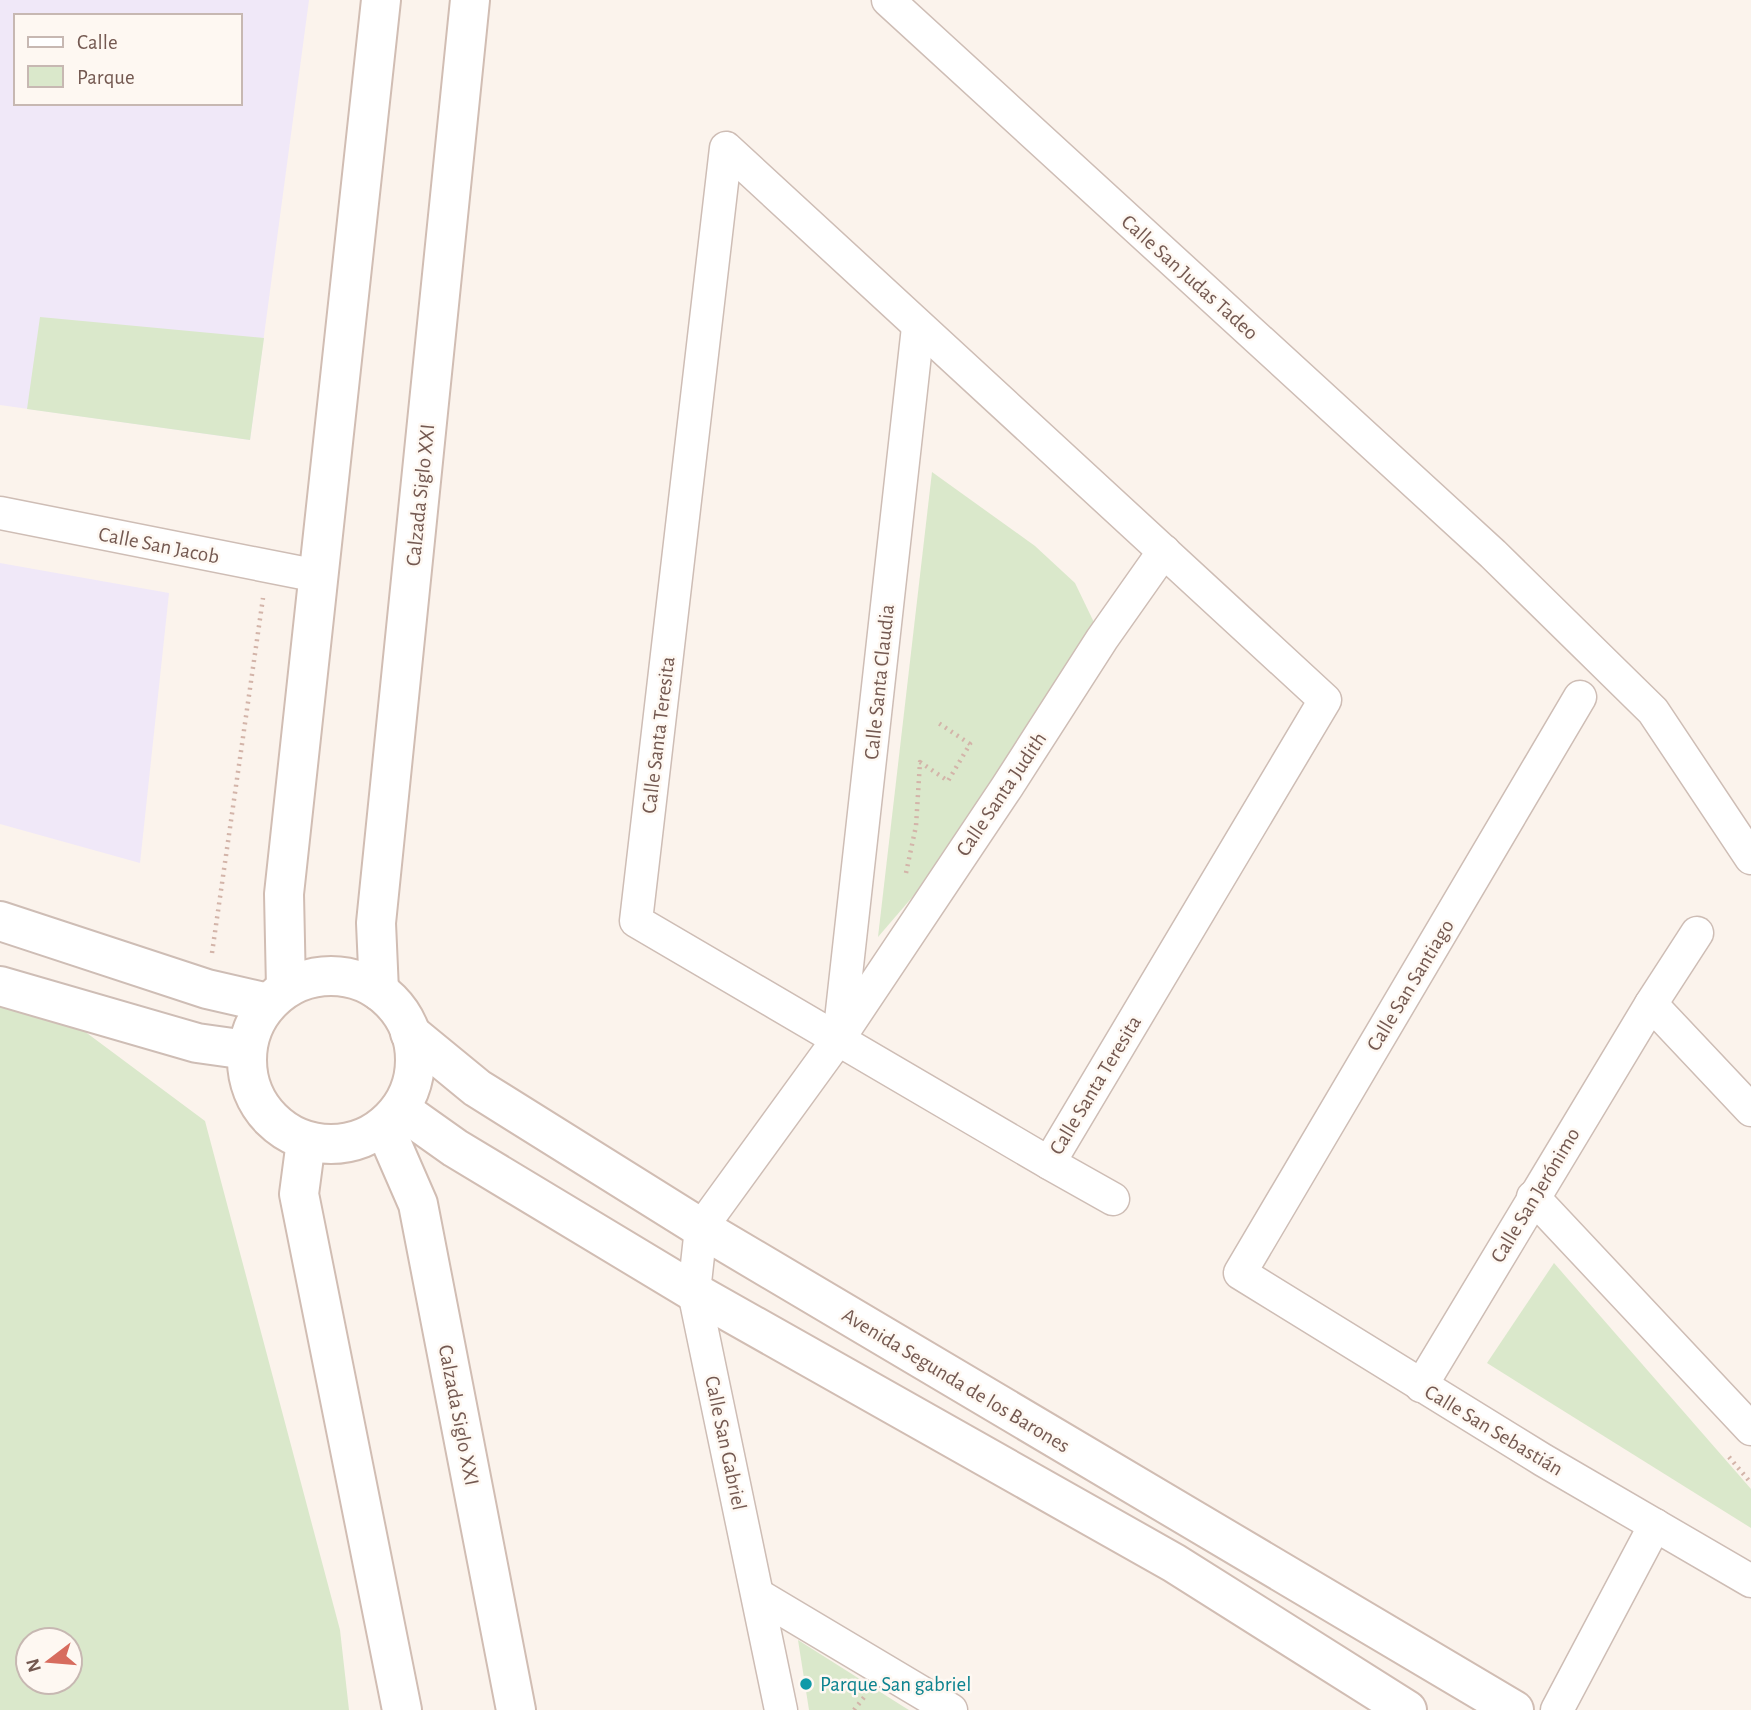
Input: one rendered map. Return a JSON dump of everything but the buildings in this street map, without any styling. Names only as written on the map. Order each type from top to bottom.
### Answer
[{"type":"main road","points":[[277,996],[284,894],[381,0]]},
{"type":"main road","name":"Calzada Siglo XXI","points":[[379,990],[376,923],[470,0]]},
{"type":"main road","points":[[0,921],[207,989],[277,996]]},
{"type":"main road","points":[[333,975],[363,982],[379,990],[397,1010],[410,1033],[414,1051],[410,1091],[392,1117],[370,1137],[327,1145],[306,1141],[274,1123],[260,1106],[250,1079],[247,1049],[255,1024],[277,996],[300,981],[333,975]]},
{"type":"main road","points":[[0,986],[197,1043],[247,1049]]},
{"type":"main road","name":"Avenida Segunda de los Barones","points":[[410,1033],[477,1088],[701,1228],[1514,1710]]},
{"type":"main road","points":[[392,1117],[455,1147],[694,1292],[1174,1563],[1407,1710]]},
{"type":"main road","name":"Calzada Siglo XXI","points":[[392,1117],[418,1204],[516,1710]]},
{"type":"main road","points":[[306,1141],[299,1194],[402,1710]]},
{"type":"street","name":"Calle San Judas Tadeo","points":[[888,0],[1493,554],[1653,711],[1751,858]]},
{"type":"street","name":"Calle Santa Teresita","points":[[726,148],[918,327],[1325,700],[1049,1163],[636,921],[726,148]]},
{"type":"street","name":"Calle Santa Claudia","points":[[839,1038],[918,327]]},
{"type":"street","name":"Calle San Jacob","points":[[0,513],[318,576]]},
{"type":"street","name":"Calle Santa Judith","points":[[701,1228],[839,1038],[1007,787],[1102,639],[1164,551]]},
{"type":"street","name":"Calle San Santiago","points":[[1240,1273],[1580,697]]},
{"type":"street","name":"Calle San Jerónimo","points":[[1421,1386],[1533,1197],[1697,933]]},
{"type":"street","points":[[1651,1004],[1751,1110]]},
{"type":"street","points":[[1049,1163],[1112,1199]]},
{"type":"street","points":[[1533,1197],[1751,1429]]},
{"type":"street","name":"Calle San Gabriel","points":[[701,1228],[694,1292],[781,1710]]},
{"type":"street","name":"Calle San Sebastián","points":[[1240,1273],[1421,1386],[1751,1581]]},
{"type":"street","points":[[1557,1710],[1655,1525]]},
{"type":"street","points":[[758,1594],[951,1710]]},
{"type":"path","points":[[207,989],[269,566]]},
{"type":"path","points":[[901,881],[908,870],[916,826],[920,762],[948,781],[970,744],[937,722]]},
{"type":"path","points":[[1725,1451],[1751,1483]]},
{"type":"shaded area","points":[[0,0],[309,0],[250,440],[0,405]]},
{"type":"shaded area","points":[[0,563],[169,593],[140,863],[0,824]]},
{"type":"green space","points":[[40,317],[264,338],[250,440],[27,409]]},
{"type":"green space","points":[[932,472],[1035,546],[1075,583],[1102,639],[1007,787],[878,937]]},
{"type":"green space","points":[[0,1000],[68,1019],[205,1121],[340,1630],[349,1710],[0,1710]]},
{"type":"green space","points":[[1554,1263],[1751,1489],[1751,1528],[1487,1363]]},
{"type":"green space","points":[[798,1640],[904,1707],[909,1710],[809,1710]]},
{"type":"place","name":"Parque San gabriel","points":[[806,1684]]}]
